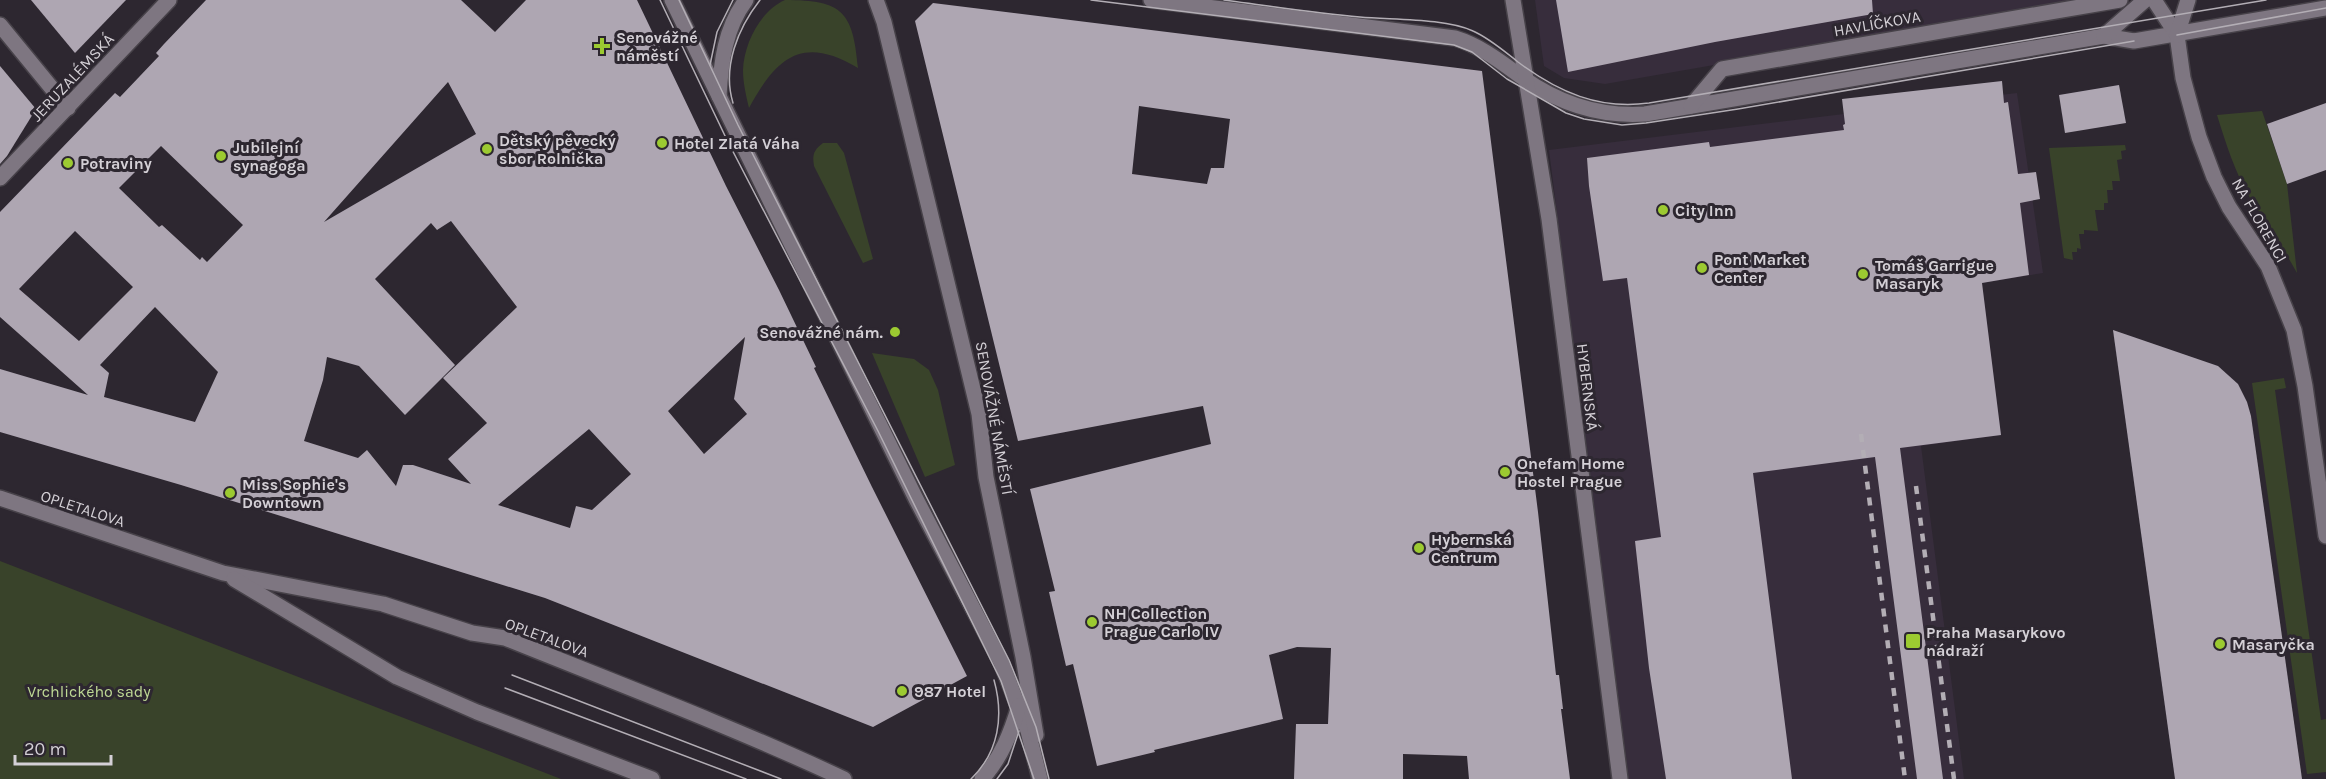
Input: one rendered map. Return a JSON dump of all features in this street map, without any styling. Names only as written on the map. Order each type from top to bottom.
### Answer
[{"type":"street","name":"JERUZALÉMSKÁ","points":[[0,178],[168,0]]},
{"type":"street","name":"SENOVÁŽNÉ NÁMĚSTÍ","points":[[672,0],[718,99],[916,499],[1001,662],[1028,731],[1040,778]]},
{"type":"street","points":[[718,99],[724,47],[732,23],[746,0]]},
{"type":"street","name":"SENOVÁŽNÉ NÁMĚSTÍ","points":[[876,0],[884,22],[979,414],[986,477],[1036,727],[1040,778]]},
{"type":"street","points":[[1151,0],[1455,38],[1485,51],[1560,99],[1596,112],[1620,116],[1645,114],[2104,36],[2134,41],[2326,8]]},
{"type":"street","name":"HYBERNSKÁ","points":[[1513,0],[1549,219],[1620,779]]},
{"type":"street","name":"HAVLÍČKOVA","points":[[1691,106],[1722,69],[2120,0]]},
{"type":"street","points":[[2104,36],[2145,0]]},
{"type":"street","name":"NA FLORENCI","points":[[2154,0],[2176,35],[2183,78],[2199,137],[2214,177],[2229,207],[2268,266],[2294,330],[2304,377],[2326,536]]},
{"type":"street","points":[[2176,35],[2188,0]]},
{"type":"street","points":[[0,25],[68,108]]},
{"type":"street","name":"OPLETALOVA","points":[[0,498],[224,573],[383,604],[472,633],[505,638],[698,715],[844,779]]},
{"type":"street","name":"OPLETALOVA","points":[[224,573],[397,677],[477,712],[652,779]]},
{"type":"street","points":[[982,779],[1004,747],[1019,706]]},
{"type":"shaded area","points":[[1535,0],[2081,1],[1605,84],[1564,78],[1544,66]]},
{"type":"shaded area","points":[[2017,93],[2043,273],[1982,283],[2001,435],[1921,446],[1964,779],[1629,779],[1549,150]]},
{"type":"green space","points":[[785,0],[820,3],[841,13],[853,34],[858,68],[821,53],[806,53],[793,57],[781,64],[770,76],[749,108],[743,75],[746,50],[761,20],[776,5]]},
{"type":"green space","points":[[2262,111],[2287,184],[2297,273],[2245,188],[2231,158],[2217,115]]},
{"type":"green space","points":[[823,143],[837,143],[844,153],[873,259],[863,263],[814,166],[814,153]]},
{"type":"green space","points":[[2125,145],[2126,150],[2121,151],[2122,159],[2117,160],[2120,181],[2112,181],[2113,190],[2107,190],[2108,203],[2104,203],[2104,210],[2095,210],[2098,231],[2084,230],[2084,234],[2079,234],[2081,249],[2077,248],[2077,252],[2072,252],[2073,260],[2064,258],[2049,148]]},
{"type":"green space","points":[[872,353],[914,359],[929,370],[938,390],[955,465],[925,477]]},
{"type":"green space","points":[[2284,378],[2286,388],[2275,390],[2321,720],[2326,719],[2326,772],[2307,774],[2252,383]]},
{"type":"green space","name":"Vrchlického sady","points":[[0,561],[561,779],[0,779]]},
{"type":"building","points":[[31,0],[126,0],[75,53]]},
{"type":"building","points":[[206,0],[461,0],[495,32],[526,0],[637,0],[726,186],[779,290],[872,487],[967,676],[873,727],[545,598],[181,485],[0,432],[0,369],[88,395],[0,317],[0,212],[115,93],[120,97],[159,56],[156,53]],"holes":[[[448,82],[476,134],[324,222]],[[161,146],[243,225],[207,262],[202,257],[200,260],[162,225],[159,227],[119,188]],[[451,221],[517,307],[443,378],[487,423],[448,459],[471,484],[413,465],[403,465],[396,486],[367,450],[358,458],[304,441],[323,380],[327,357],[359,366],[405,415],[455,365],[375,279],[431,223],[437,230]],[[75,231],[133,287],[79,341],[19,289]],[[155,307],[218,372],[195,422],[104,397],[109,373],[100,365]],[[745,337],[734,399],[747,414],[704,454],[668,411]],[[589,429],[631,474],[592,510],[576,506],[570,528],[498,505]]]},
{"type":"building","points":[[1556,0],[1872,0],[1873,14],[1715,42],[1568,72]]},
{"type":"building","points":[[933,3],[1482,71],[1538,512],[1556,675],[1559,675],[1570,779],[1469,779],[1467,756],[1403,754],[1403,779],[1294,779],[1296,724],[1328,724],[1331,648],[1297,647],[1269,655],[1283,719],[1097,766],[1073,664],[1066,666],[1049,592],[1055,591],[1030,489],[1211,444],[1203,406],[1018,441],[915,21]],"holes":[[[1139,106],[1230,119],[1224,168],[1211,168],[1207,184],[1132,174]]]},
{"type":"building","points":[[0,66],[36,109],[0,164]]},
{"type":"building","points":[[2002,81],[2004,103],[2008,102],[2018,174],[2036,172],[2040,199],[2020,203],[2029,275],[1982,283],[2001,435],[1900,448],[1943,779],[1917,779],[1875,457],[1753,473],[1792,779],[1666,779],[1649,668],[1635,541],[1661,537],[1627,278],[1603,281],[1587,158],[1709,142],[1710,147],[1844,130],[1842,99]]},
{"type":"building","points":[[2119,85],[2126,123],[2065,133],[2059,95]]},
{"type":"building","points":[[2326,103],[2326,170],[2287,184],[2267,124]]},
{"type":"building","name":"Masaryčka","points":[[2113,330],[2218,366],[2238,384],[2247,402],[2251,416],[2302,779],[2175,779]]},
{"type":"tram line","points":[[660,0],[727,140],[878,431],[1001,681],[1034,779]]},
{"type":"tram line","points":[[679,0],[738,125],[1009,660],[1036,727],[1049,779]]},
{"type":"tram line","points":[[710,65],[717,32],[733,0]]},
{"type":"tram line","points":[[733,103],[729,76],[734,48],[745,23],[760,0]]},
{"type":"tram line","points":[[1091,0],[1454,45],[1472,52],[1507,79],[1566,113],[1584,119],[1622,125],[1738,109],[2134,41]]},
{"type":"tram line","points":[[1224,0],[1326,14],[1433,22],[1461,27],[1485,37],[1548,82],[1580,96],[1613,104],[1649,103],[2266,0]]},
{"type":"tram line","points":[[2177,35],[2326,8]]},
{"type":"tram line","points":[[512,675],[781,779]]},
{"type":"tram line","points":[[971,779],[988,757],[997,733],[999,707],[994,680]]},
{"type":"tram line","points":[[505,688],[746,779]]},
{"type":"tram line","points":[[997,779],[1008,764],[1019,731]]},
{"type":"railway","points":[[1861,434],[1905,779]]},
{"type":"railway","points":[[1916,486],[1954,779]]},
{"type":"place","name":"Senovážné náměstí","points":[[602,46]]},
{"type":"place","name":"Hotel Zlatá Váha","points":[[662,143]]},
{"type":"place","name":"Dětský pěvecký sbor Rolnička","points":[[487,149]]},
{"type":"place","name":"Jubilejní synagoga","points":[[221,156]]},
{"type":"place","name":"Potraviny","points":[[68,163]]},
{"type":"place","name":"City Inn","points":[[1663,210]]},
{"type":"place","name":"Pont Market Center","points":[[1702,268]]},
{"type":"place","name":"Tomáš Garrigue Masaryk","points":[[1863,274]]},
{"type":"place","name":"Senovážné nám.","points":[[895,332]]},
{"type":"place","name":"Onefam Home Hostel Prague","points":[[1505,472]]},
{"type":"place","name":"Miss Sophie's Downtown","points":[[230,493]]},
{"type":"place","name":"Hybernská Centrum","points":[[1419,548]]},
{"type":"place","name":"NH Collection Prague Carlo IV","points":[[1092,622]]},
{"type":"place","name":"Praha Masarykovo nádraží","points":[[1913,641]]},
{"type":"place","name":"Masaryčka","points":[[2220,644]]},
{"type":"place","name":"987 Hotel","points":[[902,691]]}]
